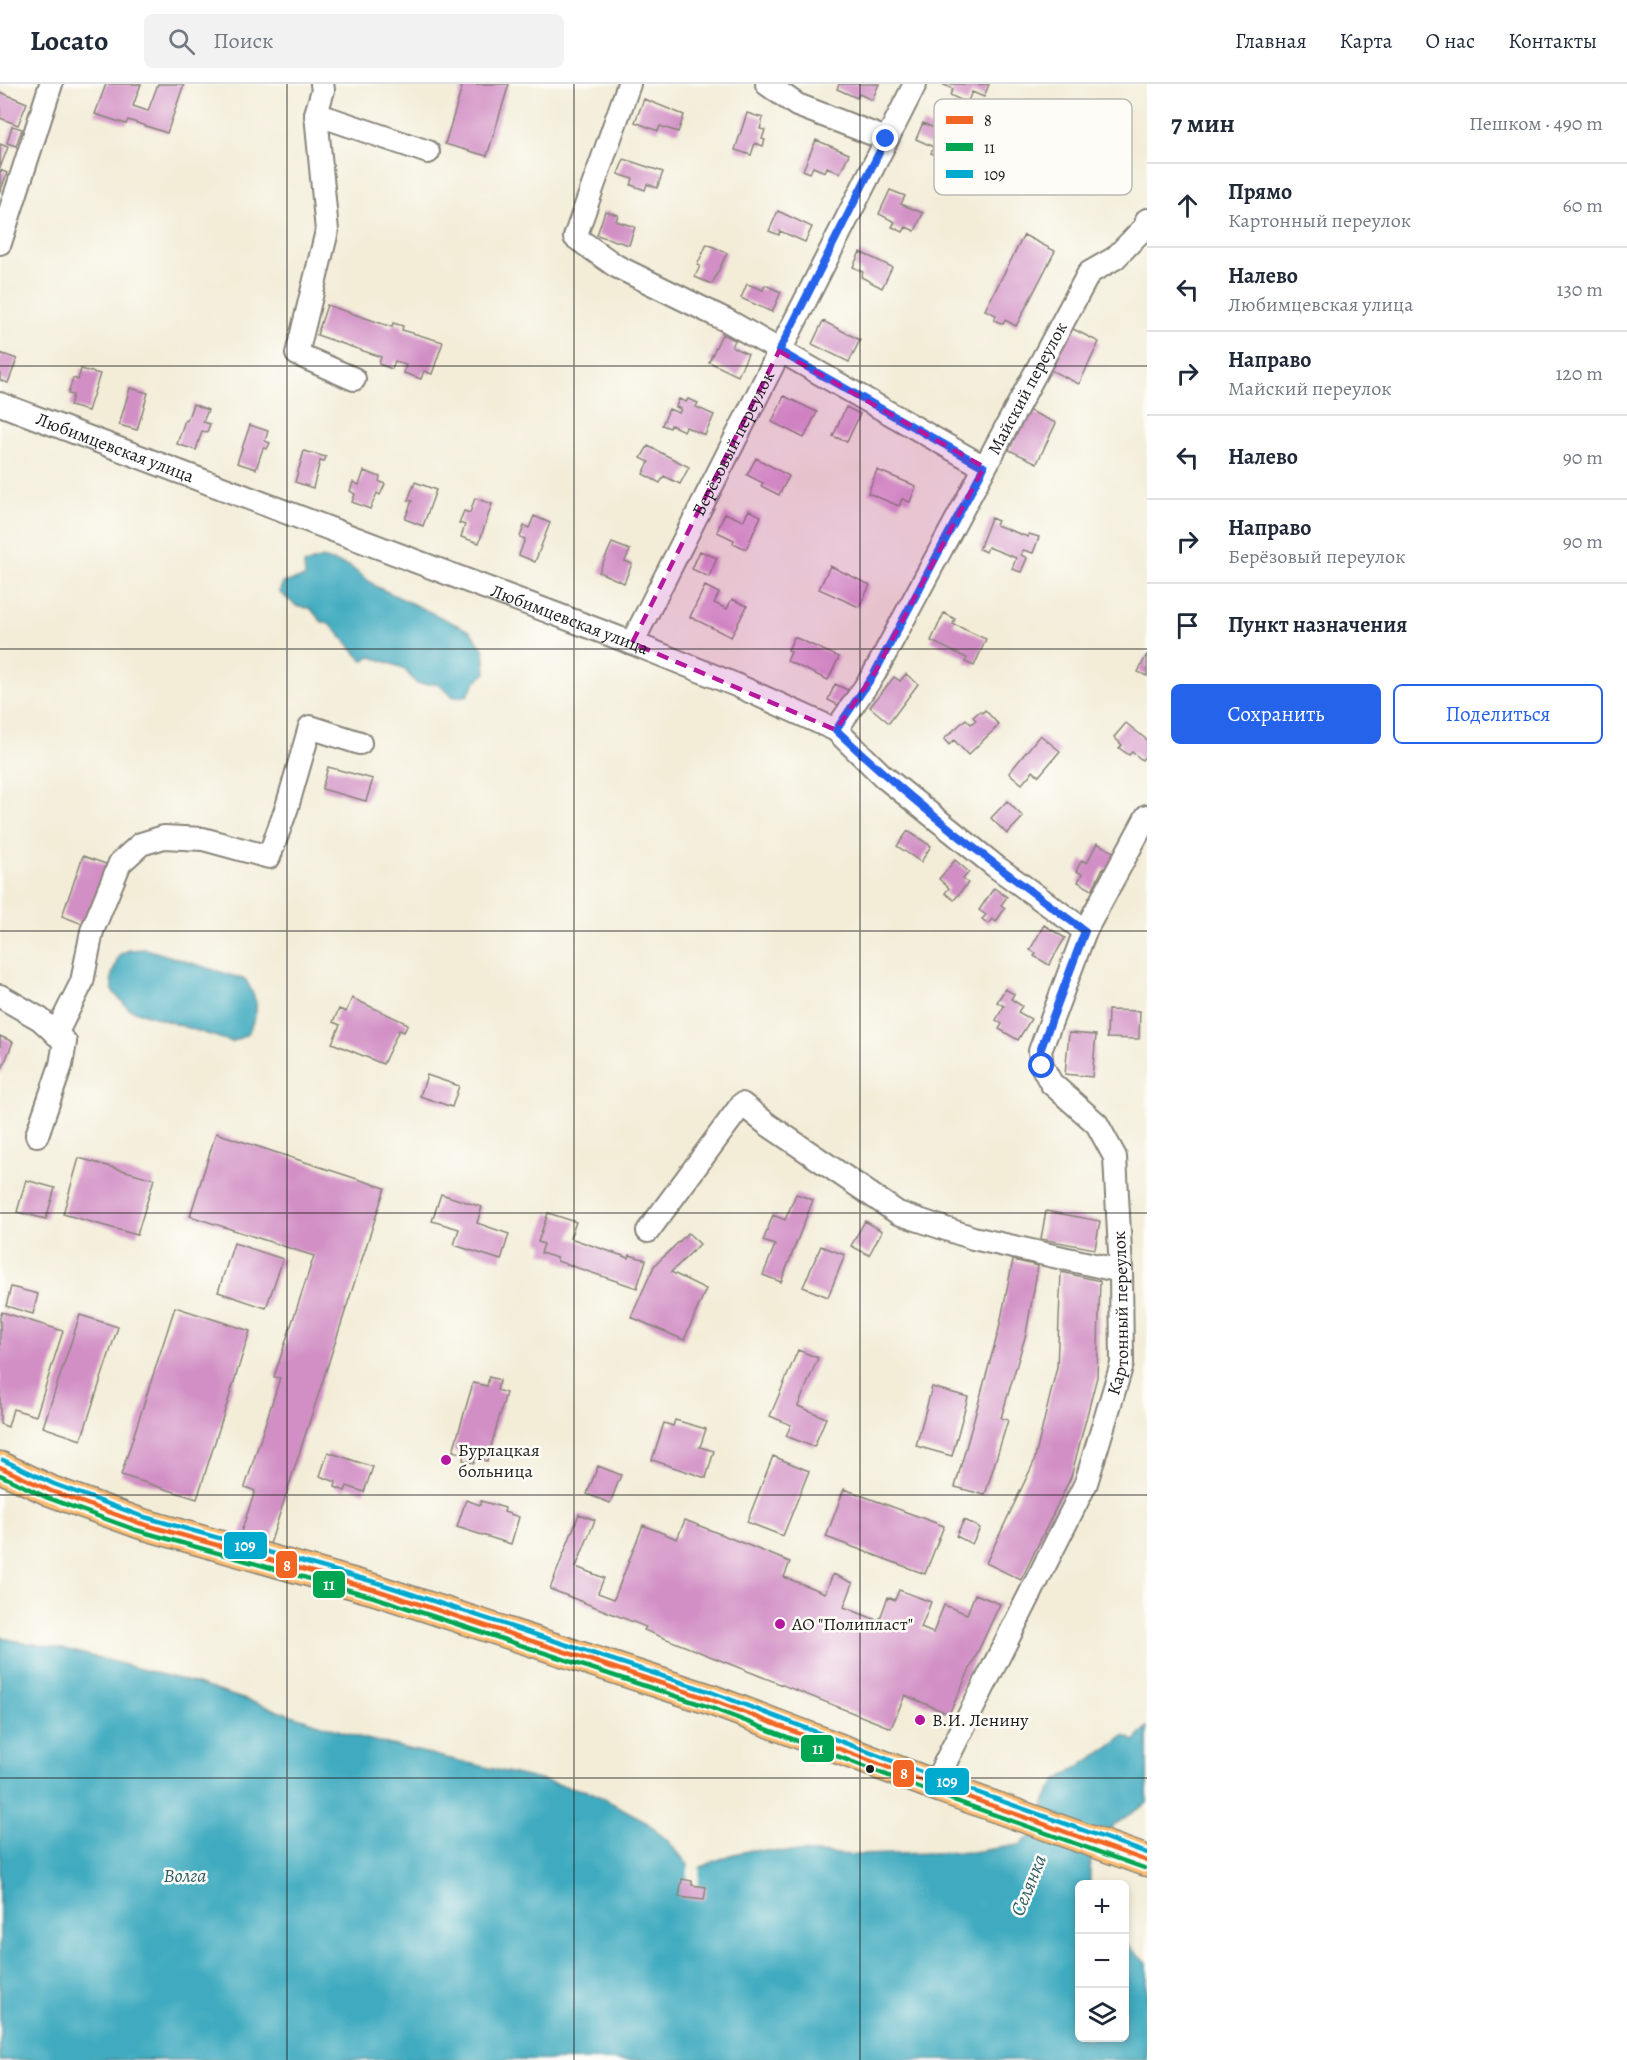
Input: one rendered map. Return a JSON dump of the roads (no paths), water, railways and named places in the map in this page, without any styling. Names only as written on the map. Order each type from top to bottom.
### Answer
[{"type":"main road","points":[[0,1467],[51,1491],[139,1523],[376,1590],[708,1699],[771,1721],[934,1785],[1139,1858]]},
{"type":"street","points":[[0,243],[51,84]]},
{"type":"street","points":[[322,84],[316,114],[327,231],[297,354],[354,379]]},
{"type":"street","points":[[629,84],[575,237],[616,266],[728,321],[984,467]]},
{"type":"street","points":[[766,84],[797,105],[886,139]]},
{"type":"street","name":"Берёзовый переулок","points":[[632,644],[915,84]]},
{"type":"street","points":[[316,114],[428,152]]},
{"type":"street","name":"Майский переулок","points":[[836,730],[874,674],[1089,273],[1115,258],[1146,226],[1147,220]]},
{"type":"street","name":"Любимцевская улица","points":[[0,404],[632,644],[736,685],[836,730],[884,776],[967,843],[1085,931]]},
{"type":"street","points":[[56,1034],[82,982],[92,931],[120,863],[141,844],[164,837],[203,839],[269,857],[287,807],[310,727],[360,742]]},
{"type":"street","name":"Картонный переулок","points":[[934,1785],[1086,1483],[1122,1364],[1121,1271],[1115,1158],[1097,1124],[1051,1083],[1042,1066],[1040,1051],[1085,931],[1147,816]]},
{"type":"street","points":[[0,996],[40,1019],[65,1042],[61,1065],[37,1135]]},
{"type":"street","points":[[648,1231],[742,1104],[767,1124],[898,1213],[973,1238],[1121,1271]]},
{"type":"water","points":[[322,558],[349,566],[377,587],[470,631],[484,650],[486,673],[476,681],[466,697],[454,697],[437,684],[417,684],[403,668],[369,656],[363,661],[331,625],[321,621],[310,608],[298,607],[279,592],[283,583],[305,577],[304,564]]},
{"type":"water","points":[[146,949],[246,980],[256,1001],[256,1012],[248,1034],[232,1042],[129,1009],[113,992],[111,978],[119,955],[129,950]]},
{"type":"water","name":"Волга","points":[[0,1636],[68,1650],[194,1683],[362,1738],[591,1792],[644,1820],[669,1842],[689,1866],[699,1868],[730,1855],[752,1850],[855,1855],[972,1852],[1019,1845],[1037,1832],[1045,1801],[1056,1781],[1124,1736],[1135,1741],[1147,1727],[1147,1803],[1113,1826],[1098,1844],[1093,1855],[1090,1880],[1075,1880],[1075,2042],[1129,2042],[1129,1947],[1147,1963],[1147,2060],[0,2060]]},
{"type":"place","name":"Бурлацкая больница","points":[[446,1460]]},
{"type":"place","name":"АО \"Полипласт\"","points":[[780,1624]]},
{"type":"place","name":"В.И. Ленину","points":[[920,1720]]},
{"type":"water label","name":"Селянка","points":[[1028,1885]]}]
